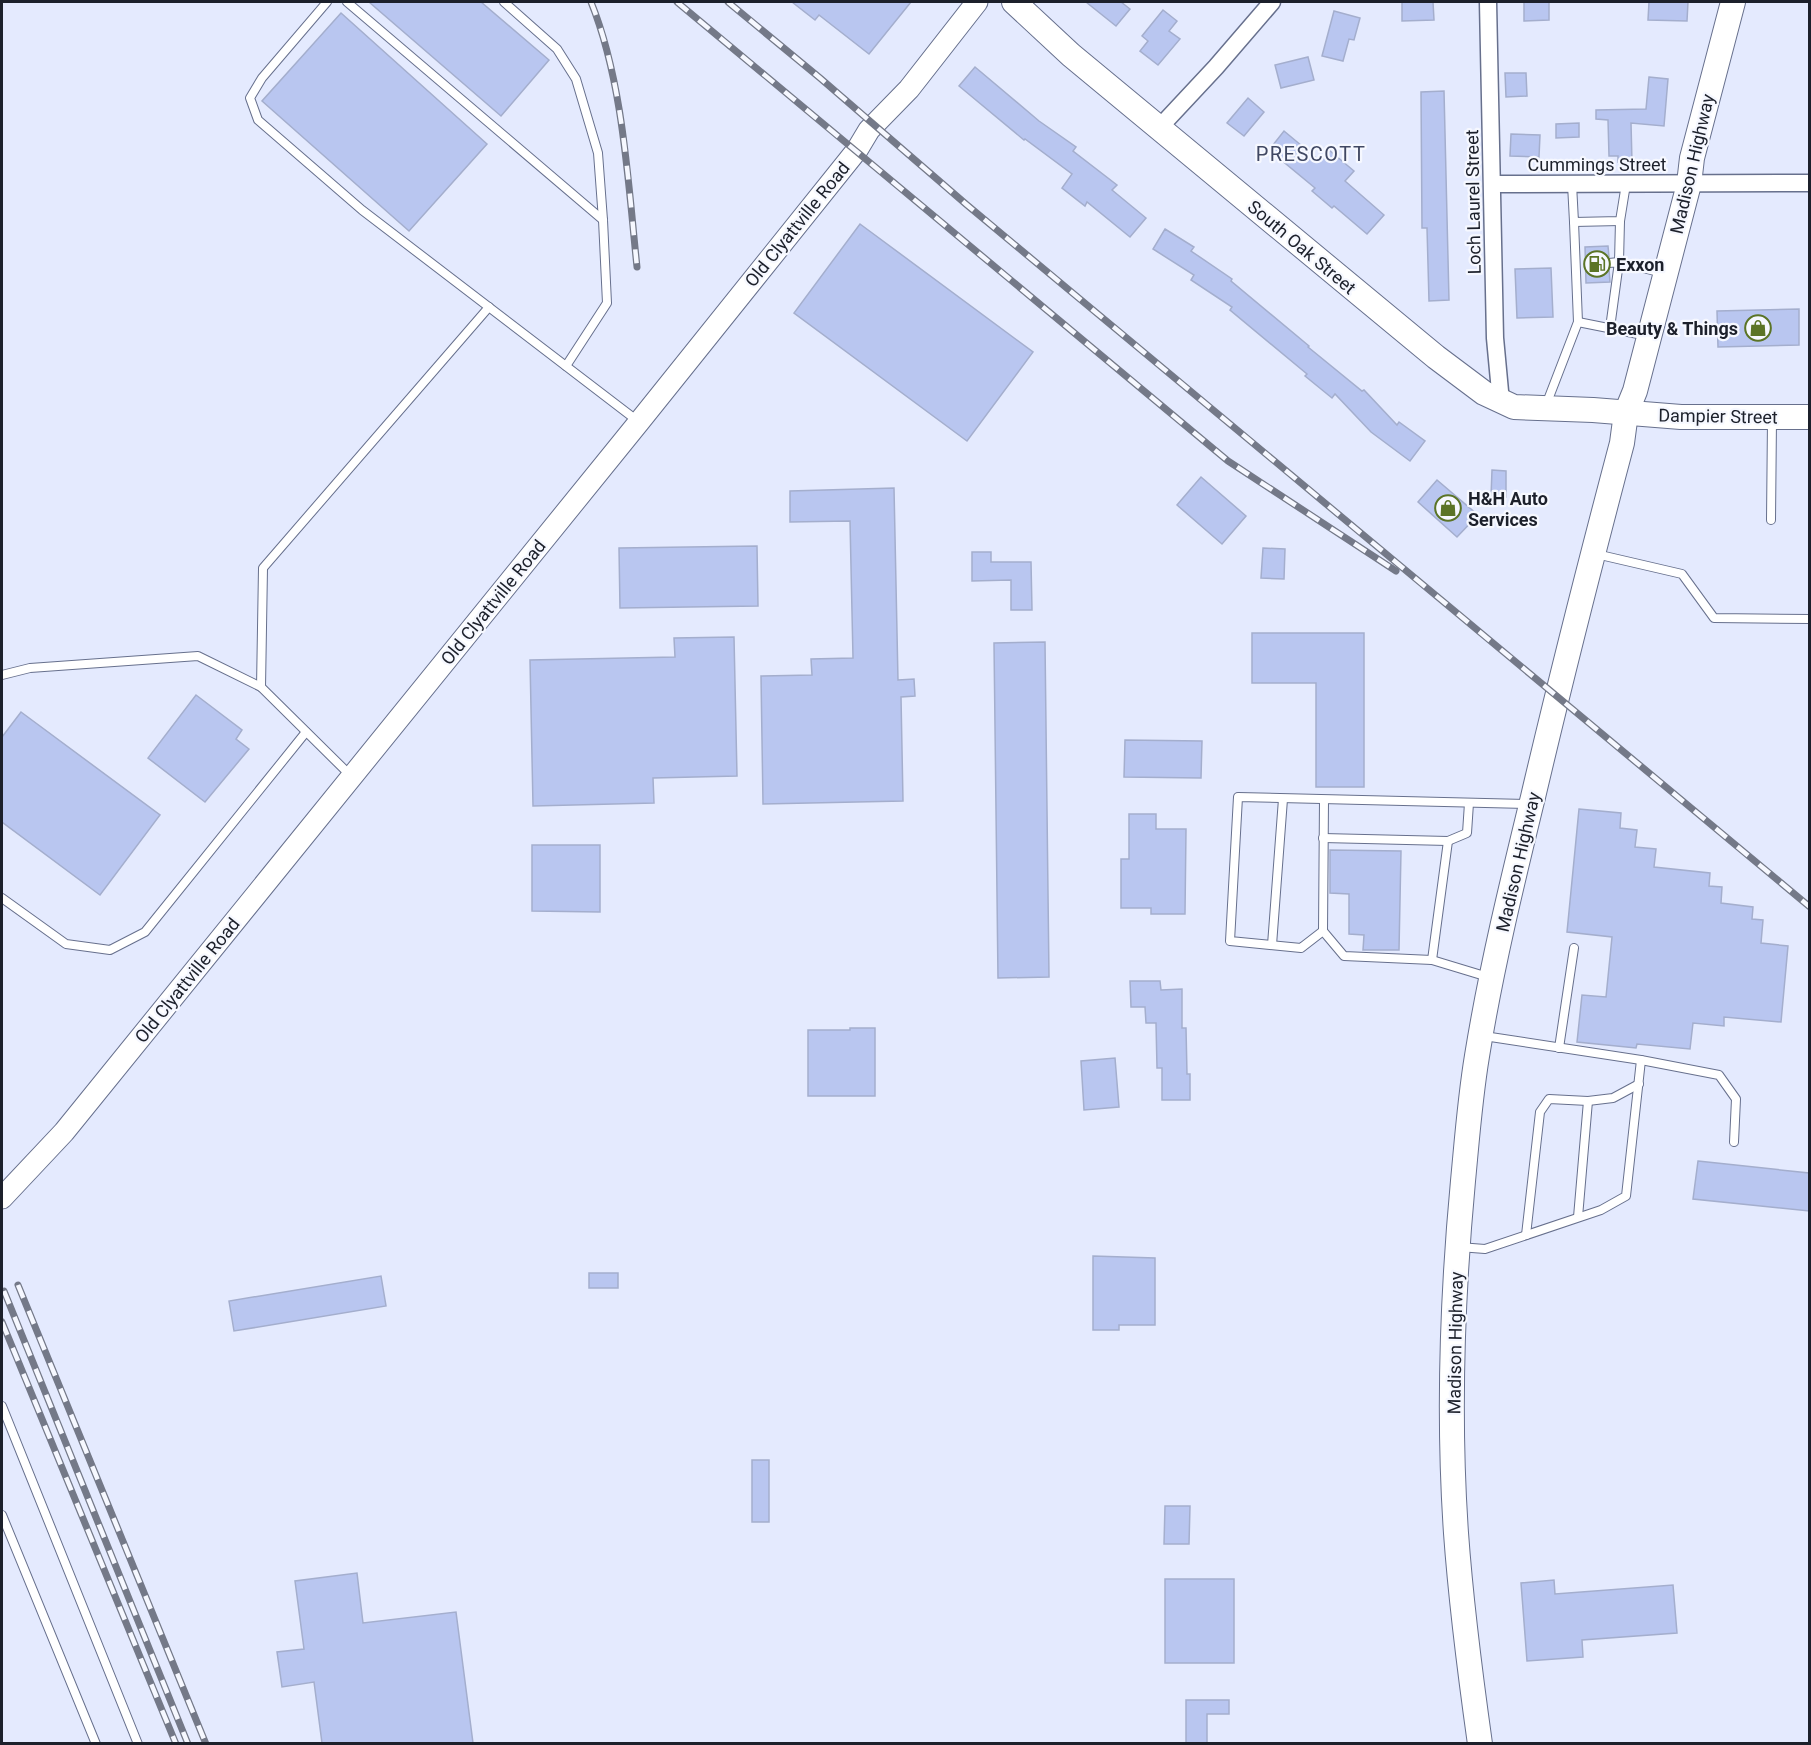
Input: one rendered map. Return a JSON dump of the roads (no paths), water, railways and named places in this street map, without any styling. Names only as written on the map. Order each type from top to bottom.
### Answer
[{"type":"main road","name":"South Oak Street","points":[[1014,2],[1071,55],[1436,357],[1484,393],[1514,407],[1626,413]]},
{"type":"main road","name":"Madison Highway","points":[[1480,1743],[1466,1649],[1456,1521],[1452,1365],[1458,1247],[1469,1111],[1480,1035],[1531,804],[1622,443],[1626,413],[1635,391],[1689,184],[1692,158],[1733,2]]},
{"type":"main road","name":"Dampier Street","points":[[1626,413],[1681,417],[1809,417]]},
{"type":"street","name":"Old Clyattville Road","points":[[2,1198],[64,1132],[639,422],[857,150],[868,130],[909,89],[977,2]]},
{"type":"street","points":[[1159,128],[1272,2]]},
{"type":"street","name":"Loch Laurel Street","points":[[1488,2],[1495,338],[1501,402]]},
{"type":"street","name":"Cummings Street","points":[[1493,184],[1809,183]]},
{"type":"lane","points":[[327,2],[261,78],[250,98],[258,120],[362,210],[639,422]]},
{"type":"lane","points":[[347,2],[603,220]]},
{"type":"lane","points":[[504,2],[557,49],[576,79],[598,153],[607,303],[566,366]]},
{"type":"lane","points":[[1545,409],[1578,322],[1581,265],[1574,222],[1572,184]]},
{"type":"lane","points":[[1610,328],[1619,262],[1620,221],[1626,184]]},
{"type":"lane","points":[[1574,222],[1620,221]]},
{"type":"lane","points":[[1609,263],[1619,262],[1665,274]]},
{"type":"lane","points":[[261,687],[263,568],[489,307]]},
{"type":"lane","points":[[1578,322],[1649,336]]},
{"type":"lane","points":[[1771,520],[1772,417]]},
{"type":"lane","points":[[1593,554],[1682,574],[1714,618],[1809,619]]},
{"type":"lane","points":[[2,675],[30,668],[198,656],[261,687],[352,776]]},
{"type":"lane","points":[[2,898],[66,944],[110,950],[145,932],[306,732]]},
{"type":"lane","points":[[1323,931],[1301,948],[1230,941],[1238,797],[1531,804]]},
{"type":"lane","points":[[1272,945],[1282,799]]},
{"type":"lane","points":[[1324,800],[1323,931],[1344,956],[1432,960],[1491,978]]},
{"type":"lane","points":[[1323,838],[1448,842],[1467,833],[1469,803]]},
{"type":"lane","points":[[1432,960],[1448,842]]},
{"type":"lane","points":[[1558,1048],[1574,948]]},
{"type":"lane","points":[[1480,1035],[1641,1060],[1719,1075],[1736,1099],[1734,1142]]},
{"type":"lane","points":[[1458,1247],[1485,1249],[1600,1210],[1626,1196],[1641,1060]]},
{"type":"lane","points":[[1526,1235],[1540,1112],[1550,1099],[1587,1101],[1613,1098],[1639,1084]]},
{"type":"lane","points":[[1578,1217],[1587,1101]]},
{"type":"lane","points":[[2,1406],[138,1743]]},
{"type":"lane","points":[[2,1515],[96,1743]]},
{"type":"railway","points":[[591,2],[610,65],[623,132],[637,267]]},
{"type":"railway","points":[[677,2],[1228,461],[1396,571]]},
{"type":"railway","points":[[728,2],[967,205],[1810,907]]},
{"type":"railway","points":[[18,1285],[206,1744]]},
{"type":"railway","points":[[4,1291],[188,1744]]},
{"type":"railway","points":[[2,1322],[176,1744]]},
{"type":"place","name":"Exxon","points":[[1597,264]]},
{"type":"place","name":"Beauty & Things","points":[[1758,328]]},
{"type":"place","name":"H&H Auto Services","points":[[1448,508]]},
{"type":"district","name":"PRESCOTT","points":[[1311,154]]}]
